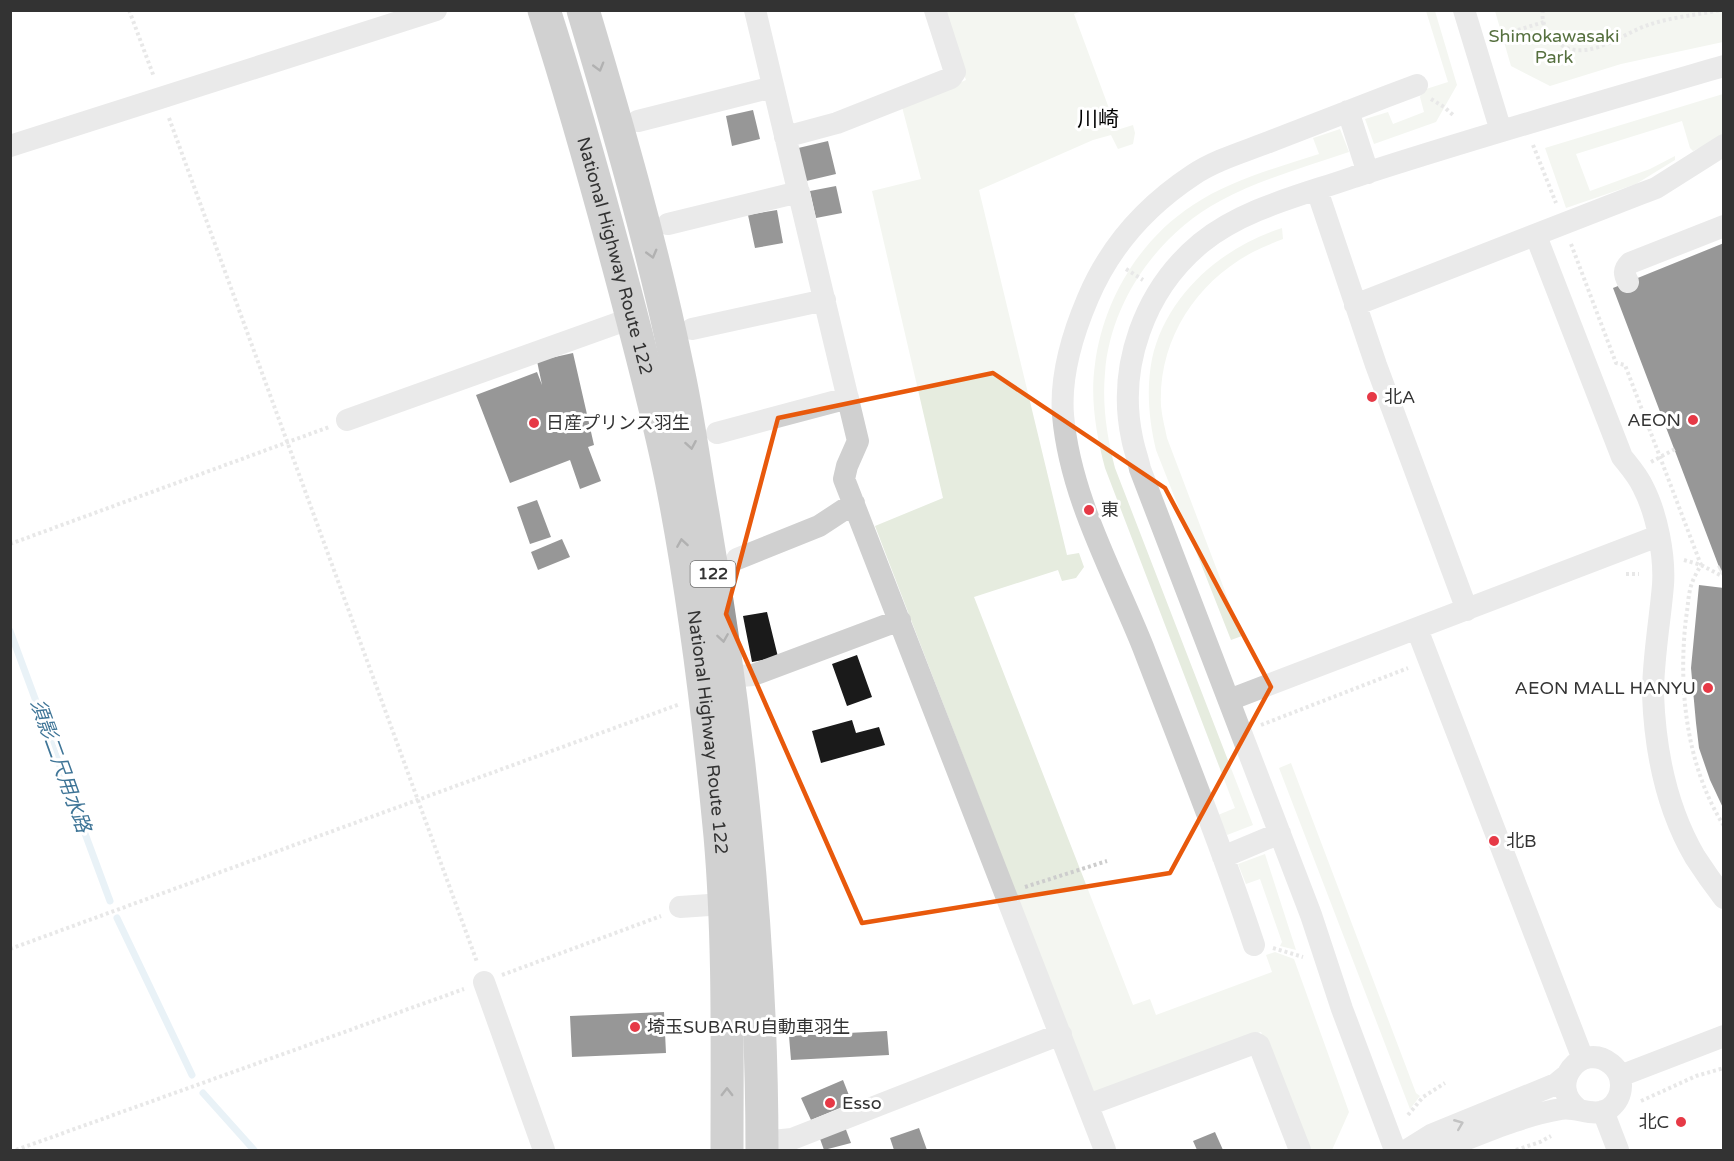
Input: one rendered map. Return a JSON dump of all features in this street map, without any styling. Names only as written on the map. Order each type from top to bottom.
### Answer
[{"type":"highway","name":"National Highway Route 122","points":[[544,10],[596,184],[632,318],[717,687],[750,877],[762,1085],[762,1146]]},
{"type":"highway","name":"National Highway Route 122","points":[[583,10],[635,190],[678,367],[717,687],[720,837],[727,984],[726,1150]]},
{"type":"street","points":[[10,146],[436,10]]},
{"type":"street","points":[[755,10],[858,441],[844,479],[1105,1150]]},
{"type":"street","points":[[785,137],[837,123],[951,78],[956,72],[935,10]]},
{"type":"street","points":[[1464,10],[1502,131]]},
{"type":"street","points":[[1395,1150],[1342,1009],[1311,915],[1140,469],[1132,438],[1128,407],[1130,362],[1146,315],[1169,276],[1201,243],[1243,217],[1368,173],[1724,66]]},
{"type":"street","points":[[1254,945],[1139,637],[1085,510],[1067,445],[1063,413],[1067,366],[1080,316],[1107,259],[1127,231],[1154,205],[1194,174],[1226,159],[1417,84]]},
{"type":"street","points":[[638,121],[773,87]]},
{"type":"street","points":[[1348,111],[1368,173]]},
{"type":"street","points":[[1355,305],[1656,188],[1724,145]]},
{"type":"street","points":[[1317,190],[1376,365],[1467,610]]},
{"type":"street","points":[[668,224],[799,192]]},
{"type":"street","points":[[1628,282],[1624,274],[1630,263],[1724,226]]},
{"type":"street","points":[[1536,236],[1622,457],[1644,488],[1658,536],[1663,583],[1653,693],[1658,743],[1675,813],[1695,856],[1724,898]]},
{"type":"street","points":[[692,328],[825,300]]},
{"type":"street","points":[[347,420],[632,318]]},
{"type":"street","points":[[717,434],[848,398]]},
{"type":"street","points":[[737,559],[819,526],[854,503]]},
{"type":"street","points":[[1229,700],[1658,536]]},
{"type":"street","points":[[717,687],[900,620]]},
{"type":"street","points":[[1417,629],[1583,1059]]},
{"type":"street","points":[[1223,857],[1280,833]]},
{"type":"street","points":[[680,907],[724,904]]},
{"type":"street","points":[[484,982],[544,1150]]},
{"type":"street","points":[[762,1146],[792,1139],[1060,1034]]},
{"type":"street","points":[[1620,1076],[1724,1036]]},
{"type":"street","points":[[1088,1105],[1255,1043],[1259,1044],[1300,1150]]},
{"type":"street","points":[[1439,1150],[1517,1120],[1545,1112],[1565,1108],[1590,1113],[1603,1112],[1618,1097],[1621,1090],[1620,1076],[1614,1066],[1594,1057],[1583,1059],[1570,1068],[1566,1094],[1578,1109]]},
{"type":"street","points":[[1407,1150],[1431,1135],[1556,1084],[1567,1076]]},
{"type":"street","points":[[1603,1112],[1618,1150]]},
{"type":"path","points":[[129,10],[484,982]]},
{"type":"path","points":[[1543,10],[1542,15],[1547,32],[1559,45],[1575,52],[1595,49],[1653,23],[1720,10]]},
{"type":"path","points":[[1496,37],[1544,22]]},
{"type":"path","points":[[1533,145],[1559,210]]},
{"type":"path","points":[[10,544],[347,420]]},
{"type":"path","points":[[1650,462],[1675,449]]},
{"type":"path","points":[[1683,560],[1701,565],[1722,576]]},
{"type":"path","points":[[1258,726],[1417,664]]},
{"type":"path","points":[[10,949],[717,687]]},
{"type":"path","points":[[1683,725],[1688,724]]},
{"type":"path","points":[[1004,891],[1015,891],[1107,861]]},
{"type":"path","points":[[16,1150],[484,982],[680,907]]},
{"type":"path","points":[[1254,945],[1304,957]]},
{"type":"path","points":[[1638,1103],[1696,1076],[1724,1068]]},
{"type":"path","points":[[1408,1115],[1423,1097],[1445,1083]]},
{"type":"path","points":[[1516,1150],[1556,1134]]},
{"type":"highlighted area","points":[[993,373],[1165,488],[1271,687],[1170,873],[862,923],[726,614],[778,418]]},
{"type":"green space","points":[[941,11],[1082,11],[1074,14],[1117,130],[1133,125],[1135,133],[1133,144],[1118,149],[1111,135],[1093,140],[979,190],[1067,555],[1079,553],[1084,567],[1076,578],[1062,581],[1058,570],[974,597],[1133,1005],[1150,999],[1156,1015],[1272,972],[1266,955],[1275,952],[1294,959],[1349,1112],[1332,1150],[1306,1150],[1261,1032],[1094,1097],[875,526],[943,498],[872,191],[921,179],[902,107],[966,80]]},
{"type":"green space","points":[[1426,11],[1435,11],[1457,85],[1436,122],[1374,144],[1365,119],[1388,112],[1393,124],[1424,112],[1420,97],[1423,90],[1448,82]]},
{"type":"green space","name":"Shimokawasaki Park","points":[[1495,11],[1723,11],[1723,42],[1621,64],[1550,86],[1511,66]]},
{"type":"green space","points":[[1723,94],[1723,137],[1693,151],[1682,121],[1576,154],[1590,191],[1650,169],[1675,156],[1675,160],[1636,184],[1566,208],[1545,148]]},
{"type":"green space","points":[[1340,129],[1349,152],[1235,193],[1197,215],[1177,232],[1158,251],[1127,296],[1116,321],[1109,347],[1104,385],[1105,409],[1115,468],[1253,825],[1227,835],[1218,815],[1235,808],[1105,468],[1095,416],[1093,390],[1095,364],[1099,341],[1115,295],[1140,254],[1156,236],[1193,205],[1223,188],[1254,175],[1319,154],[1313,138]]},
{"type":"green space","points":[[1282,228],[1283,239],[1253,252],[1233,265],[1214,279],[1198,297],[1184,316],[1174,336],[1166,358],[1162,382],[1161,406],[1167,438],[1242,636],[1231,640],[1156,450],[1149,405],[1150,370],[1159,336],[1183,294],[1218,261],[1238,247]]},
{"type":"green space","points":[[1291,763],[1416,1093],[1420,1096],[1410,1109],[1279,768]]},
{"type":"green space","points":[[1265,854],[1296,950],[1280,946],[1282,942],[1260,879],[1246,884],[1238,864]]},
{"type":"building","points":[[753,110],[760,139],[732,146],[726,116]]},
{"type":"building","points":[[828,141],[836,174],[802,182],[794,149]]},
{"type":"building","points":[[836,186],[842,213],[816,218],[810,191]]},
{"type":"building","points":[[777,210],[783,243],[755,248],[748,215]]},
{"type":"building","name":"AEON","points":[[1724,243],[1724,580],[1613,288]]},
{"type":"building","points":[[573,353],[594,445],[588,447],[601,481],[580,489],[570,460],[510,483],[476,395],[537,372],[542,385],[537,361]]},
{"type":"building","points":[[537,500],[551,537],[530,544],[517,507]]},
{"type":"building","points":[[562,539],[570,557],[538,570],[531,552]]},
{"type":"building","name":"AEON MALL HANYU","points":[[1699,585],[1724,588],[1724,810],[1699,748],[1696,723],[1691,668]]},
{"type":"building","points":[[767,612],[778,657],[752,662],[743,616]]},
{"type":"building","points":[[857,655],[872,697],[847,706],[832,664]]},
{"type":"building","points":[[852,720],[856,733],[879,727],[885,745],[821,763],[812,731]]},
{"type":"building","points":[[664,1012],[666,1053],[572,1057],[570,1016]]},
{"type":"building","points":[[887,1031],[889,1055],[791,1060],[789,1036]]},
{"type":"building","points":[[843,1080],[852,1103],[811,1120],[801,1098]]},
{"type":"building","points":[[845,1127],[851,1143],[824,1150],[819,1136]]},
{"type":"building","points":[[919,1128],[927,1150],[894,1150],[890,1138]]},
{"type":"building","points":[[1215,1132],[1223,1150],[1197,1150],[1193,1141]]},
{"type":"waterway","name":"須影二尺用水路","points":[[10,631],[110,901]]},
{"type":"waterway","name":"須影二尺用水路","points":[[117,918],[192,1075]]},
{"type":"waterway","name":"須影二尺用水路","points":[[203,1093],[254,1150]]},
{"type":"place","name":"北A","points":[[1372,397]]},
{"type":"place","name":"AEON","points":[[1693,420]]},
{"type":"place","name":"日産プリンス羽生","points":[[534,423]]},
{"type":"place","name":"東","points":[[1089,510]]},
{"type":"place","name":"AEON MALL HANYU","points":[[1708,688]]},
{"type":"place","name":"北B","points":[[1494,841]]},
{"type":"place","name":"埼玉SUBARU自動車羽生","points":[[635,1027]]},
{"type":"place","name":"Esso","points":[[830,1103]]},
{"type":"place","name":"北C","points":[[1681,1122]]},
{"type":"district","name":"川崎","points":[[1098,119]]}]
